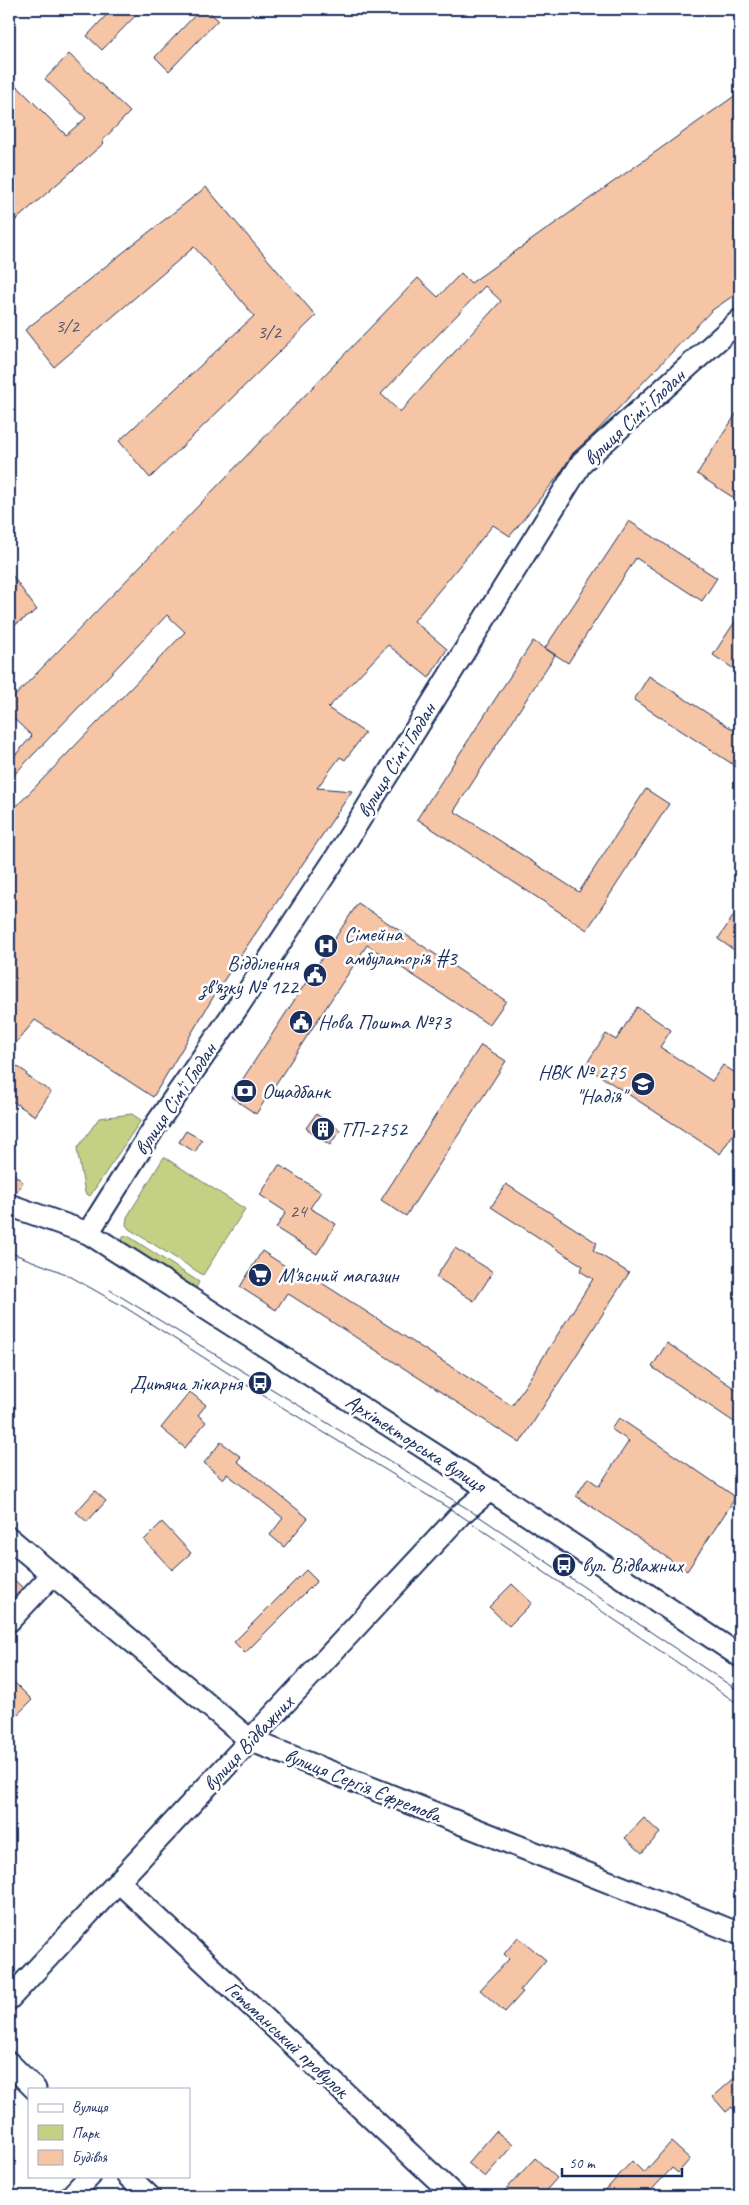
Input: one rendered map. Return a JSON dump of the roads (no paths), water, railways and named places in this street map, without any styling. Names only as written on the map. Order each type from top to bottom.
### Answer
[{"type":"street","name":"вулиця Сім'ї Глодан","points":[[88,1233],[157,1123],[337,856],[582,462],[740,320]]},
{"type":"street","name":"Архітекторська вулиця","points":[[9,1205],[88,1233],[490,1490],[740,1656]]},
{"type":"street","name":"вулиця Відважних","points":[[9,1999],[460,1515],[490,1490]]},
{"type":"street","name":"вулиця Сергія Єфремова","points":[[9,1538],[250,1740],[740,1934]]},
{"type":"street","points":[[9,1620],[52,1575]]},
{"type":"street","name":"Гетьманський провулок","points":[[119,1882],[455,2196]]},
{"type":"street","points":[[9,2064],[34,2088]]},
{"type":"street","points":[[71,2196],[88,2178]]},
{"type":"street","points":[[130,2178],[150,2196]]},
{"type":"tram line","points":[[9,1252],[66,1274],[126,1308],[272,1401],[460,1515],[740,1705]]},
{"type":"tram line","points":[[110,1290],[468,1509],[740,1692]]},
{"type":"place","name":"Сімейна амбулаторія #3","points":[[326,946]]},
{"type":"place","name":"Відділення зв'язку № 122","points":[[315,975]]},
{"type":"place","name":"Нова Пошта №73","points":[[301,1022]]},
{"type":"place","name":"НВК № 275 \"Надія\"","points":[[643,1084]]},
{"type":"place","name":"Ощадбанк","points":[[245,1091]]},
{"type":"place","name":"ТП-2752","points":[[323,1129]]},
{"type":"place","name":"М'ясний магазин","points":[[260,1275]]},
{"type":"place","name":"Дитяча лікарня","points":[[260,1383]]},
{"type":"place","name":"вул. Відважних","points":[[564,1565]]}]
